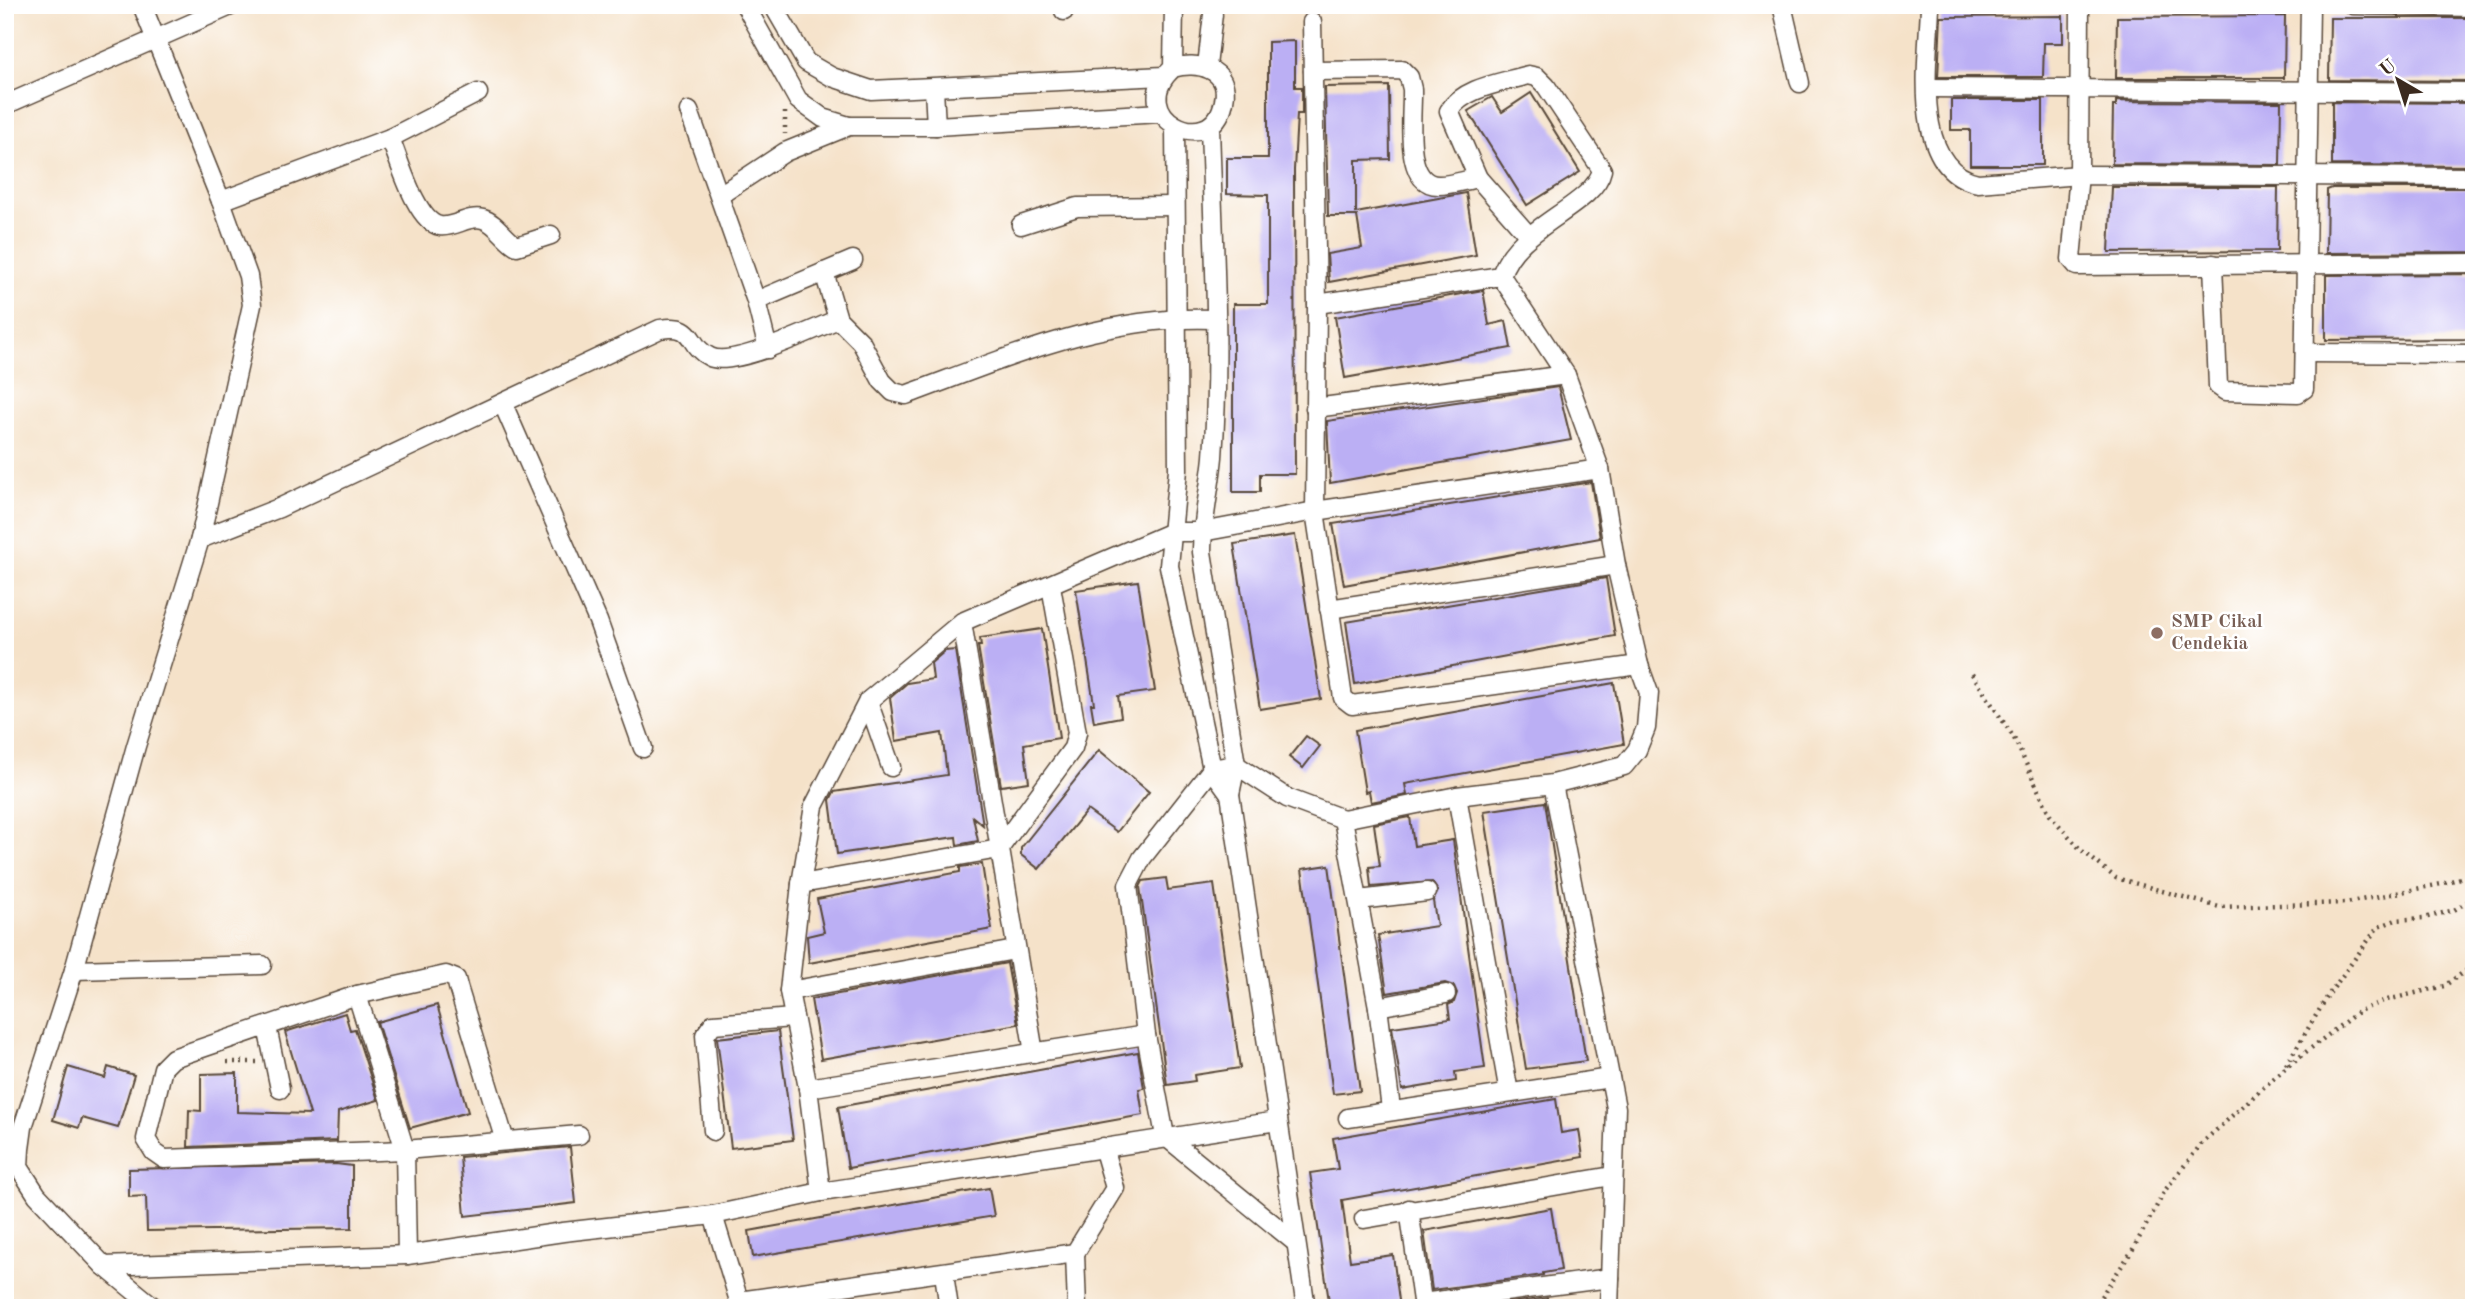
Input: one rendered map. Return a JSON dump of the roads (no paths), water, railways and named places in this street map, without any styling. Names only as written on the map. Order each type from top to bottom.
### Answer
[{"type":"street","points":[[142,5],[221,201],[248,276],[252,305],[200,539],[136,746],[74,970],[23,1127],[19,1167],[32,1189],[104,1266],[155,1308]]},
{"type":"street","points":[[5,105],[233,5]]},
{"type":"street","points":[[745,5],[798,100],[823,118],[849,127],[936,126],[1161,113]]},
{"type":"street","points":[[773,5],[806,62],[832,77],[871,90],[933,89],[1168,72],[1190,63],[1207,66],[1220,78],[1226,95],[1222,112],[1210,126],[1193,131],[1175,127],[1161,113],[1157,94],[1168,72],[1174,5]]},
{"type":"street","points":[[1782,5],[1801,83]]},
{"type":"street","points":[[1930,5],[1930,136],[1950,170],[1963,180],[1978,183],[2079,175],[2474,177]]},
{"type":"street","points":[[2080,5],[2079,175],[2071,258],[2077,266],[2474,263]]},
{"type":"street","points":[[2213,264],[2218,386],[2221,389],[2298,393],[2304,389],[2307,383],[2309,5]]},
{"type":"street","points":[[2353,5],[2474,7]]},
{"type":"street","points":[[1207,66],[1213,14]]},
{"type":"street","points":[[1312,22],[1317,304],[1315,511],[1343,698],[1352,705],[1639,665]]},
{"type":"street","points":[[1313,71],[1402,70],[1409,77],[1412,89],[1413,167],[1423,181],[1437,186],[1478,178]]},
{"type":"street","points":[[1501,275],[1506,259],[1529,236],[1595,185],[1602,170],[1537,76],[1528,75],[1468,94],[1455,100],[1449,111],[1478,178],[1529,236]]},
{"type":"street","points":[[1928,88],[2474,92]]},
{"type":"street","points":[[933,89],[936,126]]},
{"type":"street","points":[[221,201],[390,138],[478,93]]},
{"type":"street","points":[[689,111],[756,301],[768,349]]},
{"type":"street","points":[[1210,126],[1214,319],[1213,457],[1202,532],[1202,552],[1236,765],[1230,794],[1307,1308]]},
{"type":"street","points":[[720,195],[785,152],[849,127]]},
{"type":"street","points":[[1175,127],[1178,470],[1169,566],[1212,769],[1230,794]]},
{"type":"street","points":[[390,138],[420,211],[430,223],[443,227],[473,218],[486,220],[517,246],[551,235]]},
{"type":"street","points":[[1021,225],[1077,207],[1175,206]]},
{"type":"street","points":[[756,301],[853,260]]},
{"type":"street","points":[[824,272],[838,319],[861,342],[882,381],[893,392],[906,395],[1076,333],[1177,317],[1214,319]]},
{"type":"street","points":[[1317,304],[1501,275]]},
{"type":"street","points":[[1295,1242],[1165,1136],[1146,1035],[1128,885],[1142,858],[1212,769],[1236,765],[1287,797],[1343,819],[1457,796],[1553,784],[1624,766],[1637,750],[1646,728],[1649,693],[1639,665],[1616,565],[1600,469],[1566,375],[1501,275]]},
{"type":"street","points":[[200,539],[279,508],[660,329],[678,326],[692,335],[700,350],[712,359],[768,349],[838,319]]},
{"type":"street","points":[[2306,353],[2474,354]]},
{"type":"street","points":[[1315,408],[1566,375]]},
{"type":"street","points":[[503,404],[598,621],[643,748]]},
{"type":"street","points":[[821,1192],[808,1088],[789,991],[801,884],[814,806],[868,701],[962,622],[1172,532],[1202,532],[1315,511],[1600,469]]},
{"type":"street","points":[[1329,609],[1616,565]]},
{"type":"street","points":[[801,884],[999,849],[1073,748],[1077,733],[1051,586]]},
{"type":"street","points":[[962,622],[1034,1053]]},
{"type":"street","points":[[868,701],[891,767]]},
{"type":"street","points":[[1553,784],[1616,1108],[1609,1308]]},
{"type":"street","points":[[1457,796],[1510,1093]]},
{"type":"street","points":[[1343,819],[1378,1007],[1391,1110]]},
{"type":"street","points":[[1359,900],[1427,892]]},
{"type":"street","points":[[789,991],[1015,950]]},
{"type":"street","points":[[74,970],[262,965]]},
{"type":"street","points":[[505,1141],[456,979],[446,975],[357,995],[165,1064],[146,1139],[153,1152],[164,1159],[405,1150],[579,1135]]},
{"type":"street","points":[[1378,1007],[1446,994]]},
{"type":"street","points":[[357,995],[405,1150],[407,1255]]},
{"type":"street","points":[[713,1131],[705,1035],[708,1029],[713,1024],[793,1018]]},
{"type":"street","points":[[267,1027],[280,1089]]},
{"type":"street","points":[[808,1088],[1146,1035]]},
{"type":"street","points":[[1348,1118],[1610,1078]]},
{"type":"street","points":[[104,1266],[407,1255],[563,1232],[713,1215],[821,1192],[1165,1136],[1277,1121]]},
{"type":"street","points":[[1077,1308],[1074,1253],[1115,1188],[1104,1147]]},
{"type":"street","points":[[1364,1219],[1409,1209],[1612,1176]]},
{"type":"street","points":[[1409,1209],[1423,1305],[1610,1278]]},
{"type":"street","points":[[713,1215],[738,1301],[1074,1253]]},
{"type":"street","points":[[944,1273],[949,1308]]},
{"type":"place","name":"SMP Cikal Cendekia","points":[[2157,633]]}]
